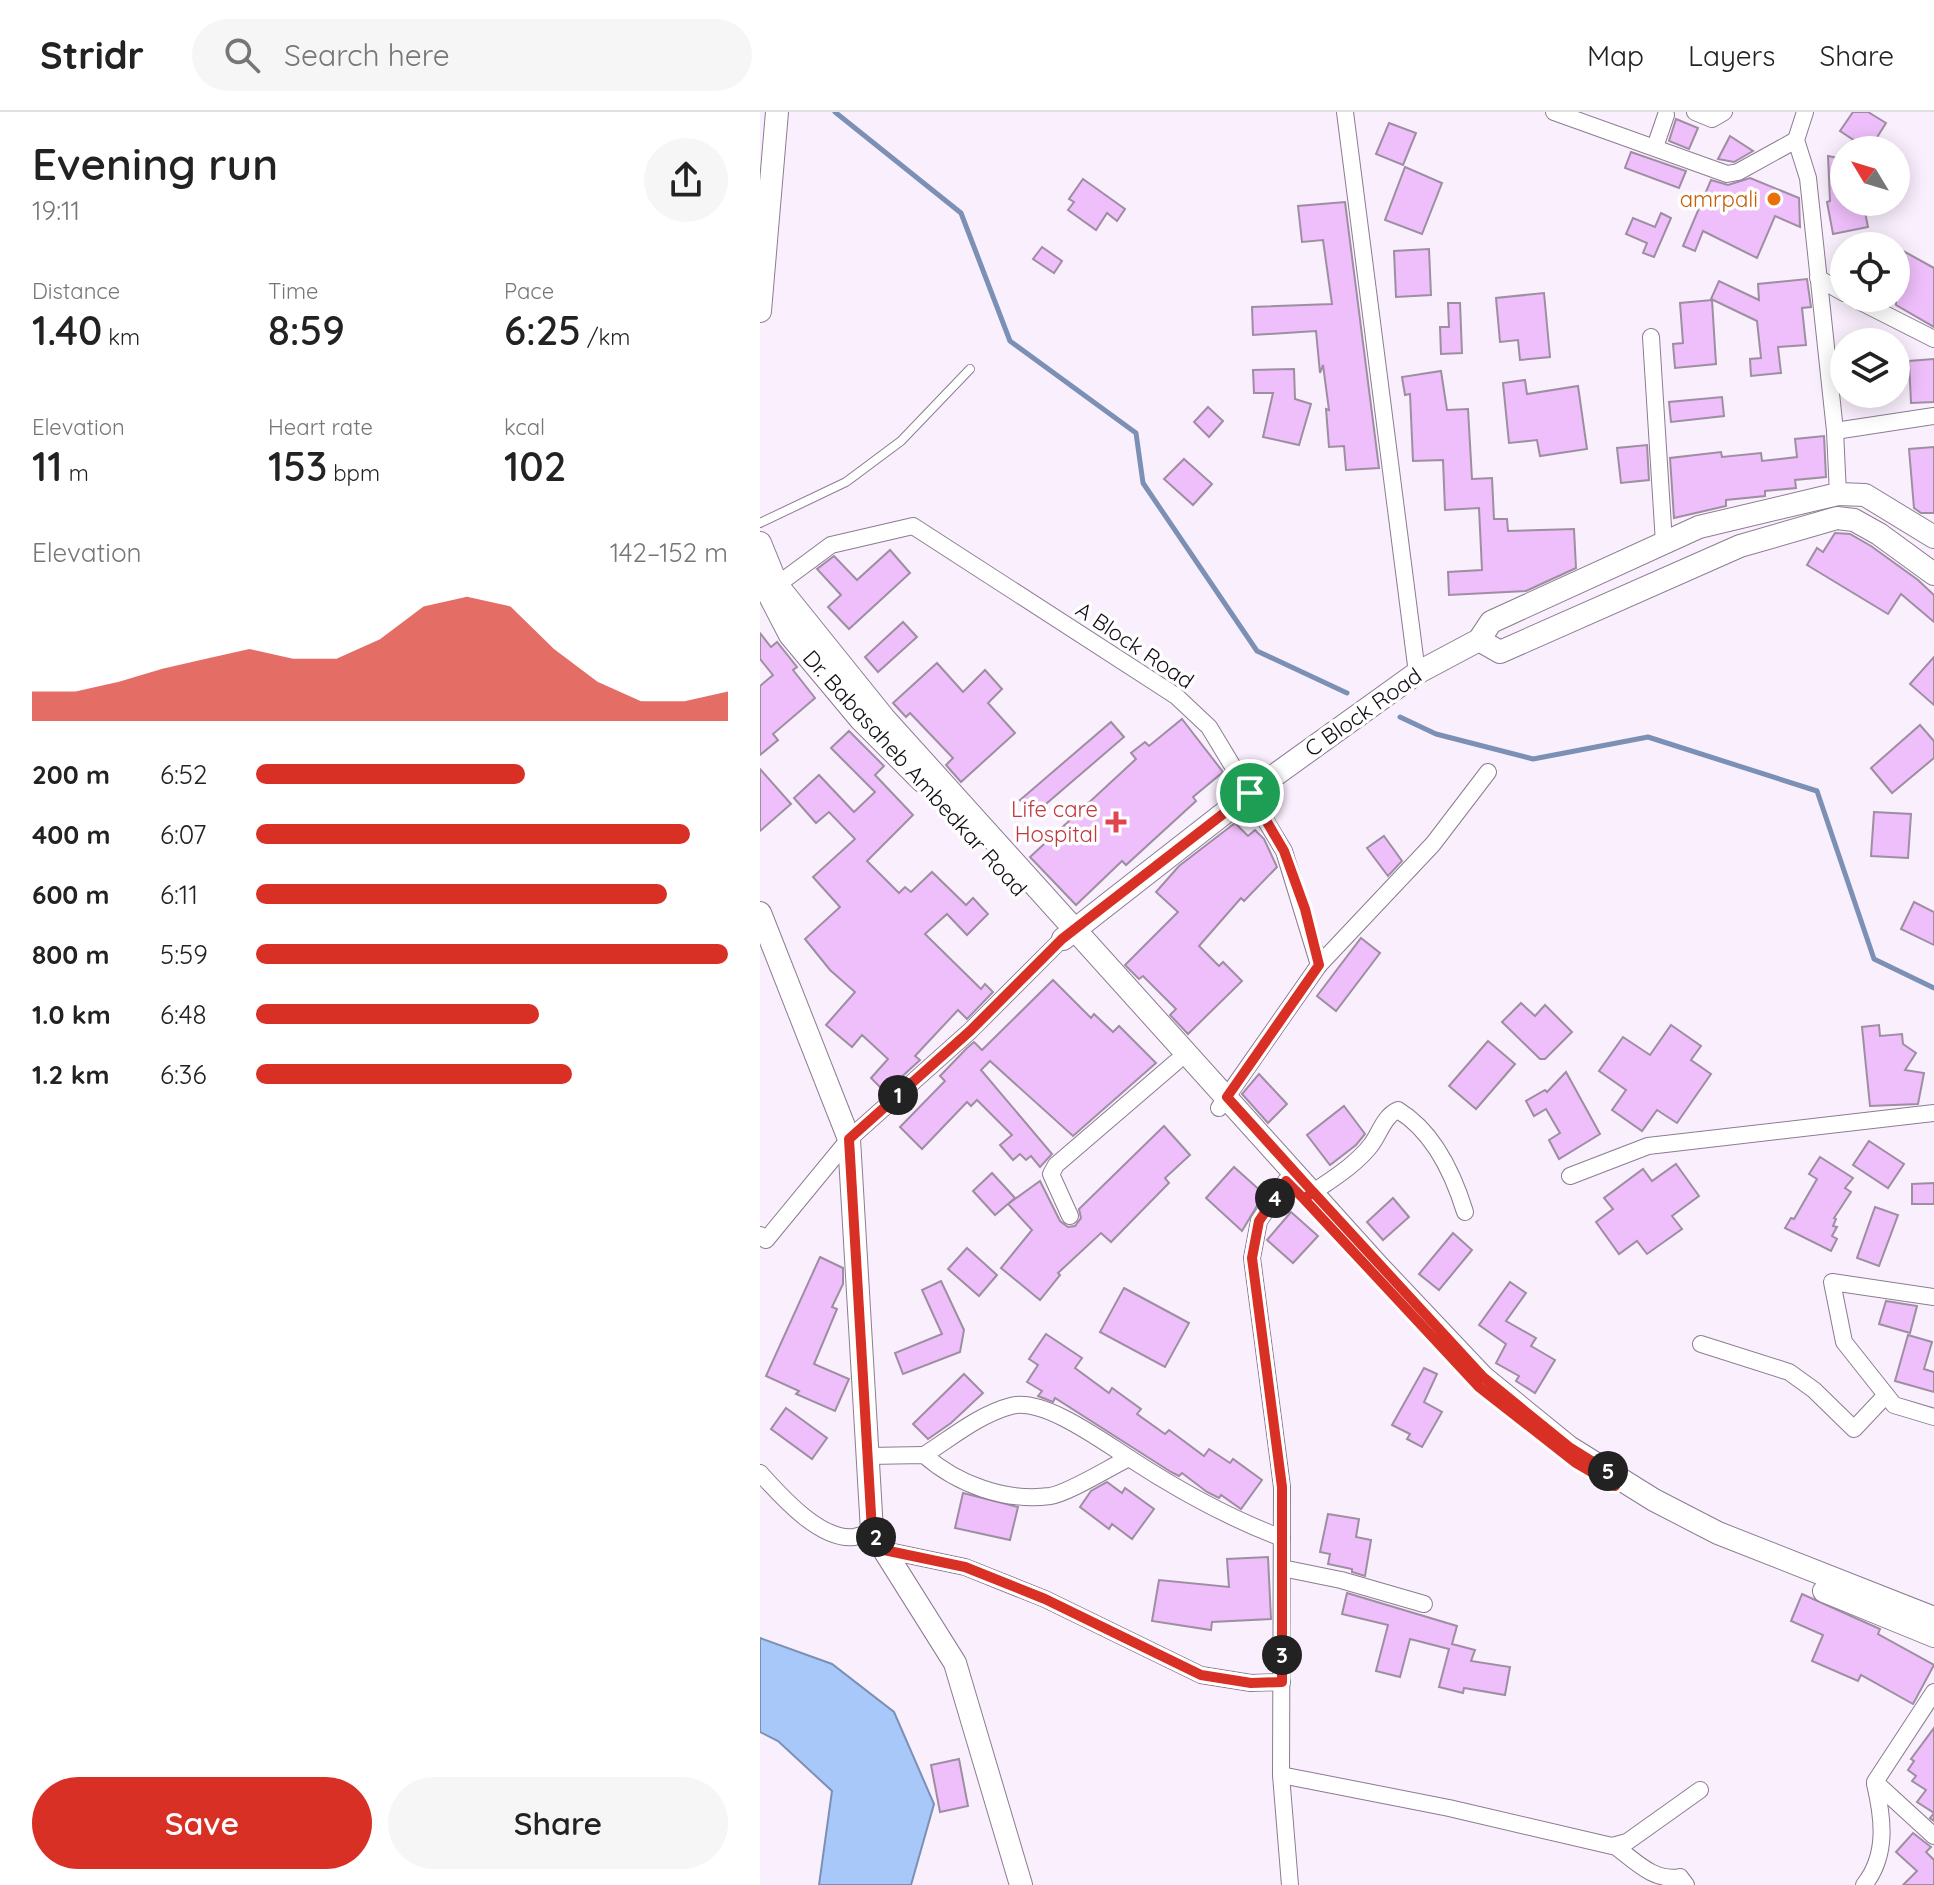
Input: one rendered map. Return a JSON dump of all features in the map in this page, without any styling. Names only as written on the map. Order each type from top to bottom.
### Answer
[{"type":"street","points":[[760,311],[777,112]]},
{"type":"street","points":[[1345,112],[1417,673]]},
{"type":"street","points":[[1554,112],[1581,116],[1727,174],[1738,172],[1796,140]]},
{"type":"street","points":[[1695,112],[1712,119],[1724,112]]},
{"type":"street","points":[[1805,112],[1796,140],[1808,178],[1835,431],[1838,494]]},
{"type":"street","points":[[1655,147],[1663,113]]},
{"type":"street","points":[[1818,278],[1830,285]]},
{"type":"street","points":[[1881,312],[1934,339]]},
{"type":"street","points":[[1651,337],[1664,543]]},
{"type":"street","points":[[1835,431],[1934,416]]},
{"type":"street","name":"C Block Road","points":[[1068,934],[1250,793],[1417,673],[1479,640],[1491,622],[1694,529],[1838,494],[1865,495],[1934,537]]},
{"type":"street","points":[[1810,500],[1819,524]]},
{"type":"street","points":[[1871,530],[1887,508]]},
{"type":"street","points":[[1479,640],[1500,652],[1740,546],[1837,518],[1854,520],[1934,574]]},
{"type":"street","name":"A Block Road","points":[[766,589],[831,545],[900,526],[920,528],[1176,696],[1209,727],[1284,851],[1305,909],[1319,965]]},
{"type":"street","points":[[1694,529],[1705,562]]},
{"type":"street","name":"Dr. Babasaheb Ambedkar Road","points":[[760,543],[766,589],[790,635],[861,720],[976,834],[1412,1308],[1479,1387],[1523,1415],[1576,1463],[1617,1482],[1686,1528],[1889,1609],[1934,1636]]},
{"type":"street","points":[[1223,1103],[1319,965],[1433,844],[1488,772]]},
{"type":"street","points":[[760,913],[849,1139],[868,1456],[878,1540],[955,1663],[1021,1885]]},
{"type":"street","points":[[760,1235],[766,1240],[849,1139],[970,1031],[1068,934]]},
{"type":"street","name":"Dr. Babasaheb Ambedkar Road","points":[[1068,934],[1176,1062],[1223,1103],[1286,1181],[1308,1196]]},
{"type":"street","points":[[1070,1216],[1051,1174],[1056,1165],[1176,1062]]},
{"type":"street","points":[[1308,1196],[1355,1162],[1371,1146],[1389,1114],[1398,1110],[1410,1117],[1441,1154],[1455,1180],[1465,1212]]},
{"type":"street","points":[[1570,1176],[1648,1146],[1934,1113]]},
{"type":"street","points":[[1286,1181],[1259,1221],[1252,1258],[1282,1487],[1281,1775],[1290,1885]]},
{"type":"street","points":[[1934,1297],[1832,1282],[1844,1342],[1894,1405],[1934,1417]]},
{"type":"street","points":[[1701,1344],[1789,1372],[1814,1390],[1854,1429],[1886,1395]]},
{"type":"street","points":[[868,1456],[924,1455],[976,1422],[1013,1405],[1037,1407],[1071,1422],[1185,1495],[1234,1520],[1282,1538]]},
{"type":"street","points":[[924,1455],[940,1469],[984,1490],[1052,1496],[1129,1458]]},
{"type":"street","points":[[760,1473],[792,1509],[830,1532],[878,1540],[965,1567],[1045,1599],[1201,1675],[1251,1683],[1282,1682]]},
{"type":"street","points":[[1282,1568],[1341,1580],[1424,1604]]},
{"type":"street","name":"Dr. Babasaheb Ambedkar Road","points":[[1889,1609],[1934,1618]]},
{"type":"street","points":[[1864,1885],[1882,1843],[1884,1820],[1875,1782],[1934,1692]]},
{"type":"street","points":[[1281,1775],[1449,1808],[1511,1825],[1615,1846],[1652,1874],[1667,1879],[1680,1877],[1686,1885]]},
{"type":"street","points":[[1875,1782],[1934,1836]]},
{"type":"street","points":[[1615,1846],[1627,1842],[1700,1790]]},
{"type":"lane","points":[[760,523],[846,482],[890,449],[970,369]]},
{"type":"water","points":[[760,1638],[832,1664],[894,1712],[934,1804],[911,1885],[819,1885],[832,1791],[778,1741],[760,1732]]},
{"type":"building","points":[[1853,112],[1868,112],[1886,123],[1878,136],[1848,136],[1840,131]]},
{"type":"building","points":[[1676,119],[1698,128],[1689,149],[1669,141]]},
{"type":"building","points":[[1389,123],[1416,133],[1403,165],[1376,154]]},
{"type":"building","points":[[1730,136],[1753,151],[1734,162],[1718,159]]},
{"type":"building","points":[[1631,152],[1686,171],[1679,188],[1625,168]]},
{"type":"building","points":[[1828,156],[1830,156],[1830,201]]},
{"type":"building","points":[[1405,167],[1442,183],[1422,234],[1385,220]]},
{"type":"building","points":[[1750,178],[1799,198],[1800,227],[1775,216],[1757,258],[1703,231],[1695,251],[1683,246],[1711,180],[1728,185]]},
{"type":"building","points":[[1083,179],[1125,209],[1117,221],[1107,213],[1096,230],[1068,210],[1074,202],[1069,199]]},
{"type":"building","points":[[1830,201],[1830,216],[1866,216],[1868,227],[1833,232],[1827,202]]},
{"type":"building","points":[[1345,202],[1379,468],[1346,470],[1344,446],[1329,447],[1326,409],[1329,410],[1323,365],[1320,373],[1316,331],[1253,335],[1252,307],[1332,304],[1323,240],[1302,242],[1298,206]]},
{"type":"building","points":[[1661,213],[1671,218],[1654,257],[1643,253],[1647,243],[1626,234],[1633,218],[1655,227]]},
{"type":"building","points":[[1042,247],[1062,261],[1054,273],[1033,259]]},
{"type":"building","points":[[1429,249],[1431,295],[1396,297],[1394,251]]},
{"type":"building","points":[[1910,255],[1934,268],[1934,327],[1908,312]]},
{"type":"building","points":[[1807,279],[1811,307],[1802,308],[1806,345],[1778,347],[1781,373],[1751,376],[1750,359],[1761,358],[1757,321],[1711,299],[1719,281],[1759,300],[1758,284]]},
{"type":"building","points":[[1544,293],[1550,357],[1520,360],[1518,340],[1500,342],[1496,298]]},
{"type":"building","points":[[1712,300],[1716,364],[1675,368],[1673,344],[1683,343],[1680,303]]},
{"type":"building","points":[[1448,303],[1460,303],[1462,353],[1441,354],[1440,327],[1449,327]]},
{"type":"building","points":[[1934,359],[1934,402],[1911,403],[1910,361]]},
{"type":"building","points":[[1294,369],[1295,399],[1311,404],[1299,445],[1263,437],[1273,393],[1254,393],[1253,370]]},
{"type":"building","points":[[1441,371],[1447,410],[1468,409],[1472,479],[1492,478],[1494,519],[1507,519],[1508,531],[1574,529],[1576,568],[1526,591],[1449,595],[1448,572],[1482,570],[1479,508],[1445,510],[1443,460],[1413,461],[1410,394],[1405,395],[1402,377]]},
{"type":"building","points":[[1525,380],[1527,394],[1578,386],[1587,449],[1540,456],[1537,440],[1509,443],[1503,383]]},
{"type":"building","points":[[1722,397],[1724,416],[1671,422],[1669,402]]},
{"type":"building","points":[[1208,407],[1223,421],[1209,437],[1194,422]]},
{"type":"building","points":[[1824,436],[1826,477],[1795,480],[1796,488],[1765,491],[1765,496],[1726,500],[1726,506],[1674,518],[1670,458],[1721,452],[1722,457],[1761,453],[1762,461],[1797,457],[1795,439]]},
{"type":"building","points":[[1647,445],[1649,480],[1621,483],[1617,448]]},
{"type":"building","points":[[1934,447],[1934,513],[1921,513],[1914,508],[1909,449]]},
{"type":"building","points":[[1184,459],[1212,484],[1193,505],[1164,479]]},
{"type":"building","points":[[1835,533],[1850,534],[1918,580],[1934,595],[1934,622],[1901,594],[1888,614],[1807,565],[1817,548],[1823,552]]},
{"type":"building","points":[[890,550],[910,573],[849,629],[828,607],[841,595],[817,569],[834,556],[857,580]]},
{"type":"building","points":[[903,622],[917,637],[878,672],[865,657]]},
{"type":"building","points":[[760,633],[771,647],[777,642],[797,667],[793,670],[815,698],[773,734],[778,740],[760,755],[760,686],[773,675],[760,659]]},
{"type":"building","points":[[1934,657],[1934,705],[1910,684]]},
{"type":"building","points":[[937,663],[963,692],[985,670],[1002,689],[988,703],[1015,733],[961,782],[946,765],[953,758],[910,713],[906,717],[893,703]]},
{"type":"building","points":[[1182,719],[1223,772],[1193,797],[1196,801],[1126,865],[1122,861],[1076,905],[1030,857],[1136,759],[1131,753],[1145,742],[1149,746]]},
{"type":"building","points":[[1111,722],[1124,737],[1033,815],[1020,800]]},
{"type":"building","points":[[1920,725],[1934,741],[1934,758],[1892,793],[1871,768]]},
{"type":"building","points":[[849,731],[884,766],[875,775],[913,815],[867,861],[899,893],[905,887],[911,892],[932,872],[966,905],[973,898],[988,914],[967,935],[947,914],[925,934],[981,989],[985,984],[993,992],[967,1019],[958,1010],[915,1056],[920,1060],[885,1092],[871,1078],[888,1059],[862,1035],[852,1047],[826,1025],[855,992],[830,970],[805,939],[840,907],[813,877],[855,839],[829,812],[816,823],[794,798],[819,775],[854,812],[875,792],[831,748]]},
{"type":"building","points":[[760,769],[791,804],[760,831]]},
{"type":"building","points":[[1874,812],[1911,814],[1908,858],[1871,856]]},
{"type":"building","points":[[1235,823],[1248,836],[1255,830],[1264,839],[1277,867],[1244,901],[1241,898],[1199,946],[1219,966],[1223,962],[1242,981],[1188,1034],[1170,1015],[1176,1009],[1143,976],[1139,979],[1125,965],[1178,912],[1156,892],[1179,866]]},
{"type":"building","points":[[1384,836],[1402,861],[1388,876],[1367,848]]},
{"type":"building","points":[[1914,902],[1934,912],[1934,945],[1901,929]]},
{"type":"building","points":[[1361,938],[1380,953],[1336,1011],[1317,996]]},
{"type":"building","points":[[1053,980],[1091,1018],[1094,1014],[1113,1032],[1119,1026],[1156,1063],[1073,1136],[990,1061],[981,1070],[1052,1154],[1040,1167],[1031,1156],[1026,1160],[1020,1154],[1013,1160],[1000,1145],[1012,1135],[977,1100],[971,1106],[967,1102],[922,1149],[900,1127],[945,1081],[940,1076],[967,1048],[974,1042],[982,1050]]},
{"type":"building","points":[[1521,1003],[1535,1016],[1545,1005],[1572,1032],[1545,1059],[1540,1059],[1502,1022]]},
{"type":"building","points":[[1671,1025],[1701,1046],[1691,1060],[1711,1074],[1677,1123],[1657,1110],[1642,1131],[1612,1110],[1626,1090],[1599,1071],[1623,1037],[1650,1055]]},
{"type":"building","points":[[1879,1025],[1880,1036],[1902,1034],[1903,1044],[1916,1053],[1905,1070],[1924,1073],[1918,1104],[1870,1106],[1862,1027]]},
{"type":"building","points":[[1488,1041],[1515,1064],[1476,1109],[1449,1086]]},
{"type":"building","points":[[1566,1072],[1600,1134],[1559,1159],[1549,1140],[1560,1133],[1546,1109],[1534,1116],[1526,1101],[1545,1090],[1547,1092]]},
{"type":"building","points":[[1259,1074],[1287,1104],[1268,1123],[1242,1094]]},
{"type":"building","points":[[1344,1106],[1365,1134],[1330,1165],[1307,1135]]},
{"type":"building","points":[[1164,1126],[1190,1155],[1165,1178],[1169,1183],[1111,1242],[1101,1233],[1058,1273],[1060,1275],[1040,1300],[1001,1268],[1032,1230],[1008,1204],[1040,1181],[1060,1221],[1068,1227],[1075,1226],[1081,1218],[1079,1209]]},
{"type":"building","points":[[1869,1141],[1904,1164],[1888,1188],[1853,1165]]},
{"type":"building","points":[[1820,1157],[1853,1178],[1845,1188],[1851,1192],[1834,1218],[1833,1226],[1837,1227],[1832,1236],[1837,1239],[1831,1251],[1785,1228],[1791,1218],[1794,1219],[1817,1179],[1809,1174]]},
{"type":"building","points":[[1676,1164],[1699,1196],[1672,1216],[1682,1229],[1647,1254],[1637,1241],[1619,1254],[1596,1222],[1613,1209],[1604,1198],[1643,1169],[1652,1181]]},
{"type":"building","points":[[1234,1167],[1264,1194],[1242,1231],[1206,1198]]},
{"type":"building","points":[[992,1173],[1015,1198],[995,1215],[973,1191]]},
{"type":"building","points":[[1934,1183],[1934,1204],[1912,1204],[1912,1184]]},
{"type":"building","points":[[1393,1198],[1409,1217],[1383,1240],[1367,1222]]},
{"type":"building","points":[[1875,1207],[1898,1215],[1879,1266],[1857,1258]]},
{"type":"building","points":[[1291,1212],[1318,1236],[1293,1263],[1267,1240]]},
{"type":"building","points":[[1453,1233],[1472,1250],[1439,1290],[1419,1274]]},
{"type":"building","points":[[967,1248],[997,1275],[979,1296],[948,1269]]},
{"type":"building","points":[[820,1257],[843,1268],[843,1284],[832,1307],[837,1309],[814,1364],[849,1379],[835,1411],[796,1394],[799,1391],[766,1376]]},
{"type":"building","points":[[941,1281],[964,1330],[960,1352],[903,1374],[895,1353],[942,1334],[922,1290]]},
{"type":"building","points":[[1510,1282],[1526,1293],[1506,1321],[1536,1338],[1531,1346],[1555,1360],[1535,1393],[1516,1381],[1519,1376],[1496,1363],[1506,1344],[1479,1325]]},
{"type":"building","points":[[1124,1288],[1189,1323],[1165,1367],[1100,1332]]},
{"type":"building","points":[[1886,1301],[1917,1306],[1910,1333],[1879,1324]]},
{"type":"building","points":[[1046,1334],[1082,1358],[1075,1368],[1109,1393],[1112,1388],[1141,1409],[1137,1414],[1165,1434],[1169,1430],[1204,1456],[1209,1449],[1230,1463],[1233,1459],[1262,1480],[1241,1509],[1221,1495],[1219,1498],[1207,1492],[1182,1473],[1179,1476],[1171,1472],[1055,1398],[1053,1402],[1038,1396],[1042,1391],[1027,1382],[1038,1365],[1029,1359]]},
{"type":"building","points":[[1908,1335],[1932,1342],[1924,1369],[1934,1372],[1934,1392],[1895,1381]]},
{"type":"building","points":[[1424,1368],[1437,1374],[1424,1402],[1442,1412],[1422,1447],[1407,1439],[1410,1434],[1392,1425]]},
{"type":"building","points":[[964,1374],[983,1393],[951,1423],[928,1439],[913,1424]]},
{"type":"building","points":[[786,1408],[827,1438],[812,1459],[771,1429]]},
{"type":"building","points":[[1107,1482],[1122,1493],[1125,1488],[1154,1509],[1132,1539],[1112,1524],[1109,1529],[1080,1507],[1091,1491]]},
{"type":"building","points":[[963,1493],[1018,1507],[1010,1540],[955,1528]]},
{"type":"building","points":[[1328,1514],[1359,1519],[1356,1537],[1371,1540],[1365,1576],[1352,1572],[1352,1569],[1328,1564],[1330,1554],[1320,1552]]},
{"type":"building","points":[[1268,1557],[1271,1619],[1212,1622],[1211,1630],[1152,1621],[1159,1580],[1229,1587],[1227,1559]]},
{"type":"building","points":[[1347,1593],[1457,1626],[1452,1644],[1475,1650],[1471,1661],[1510,1667],[1505,1695],[1464,1688],[1463,1693],[1439,1687],[1449,1649],[1410,1639],[1400,1677],[1376,1671],[1388,1625],[1342,1614]]},
{"type":"building","points":[[1802,1594],[1880,1629],[1878,1634],[1934,1665],[1913,1704],[1861,1675],[1858,1681],[1812,1661],[1823,1635],[1791,1621]]},
{"type":"building","points":[[1934,1728],[1934,1813],[1917,1802],[1926,1790],[1912,1781],[1916,1776],[1908,1770],[1914,1761],[1911,1759]]},
{"type":"building","points":[[959,1759],[968,1806],[940,1812],[931,1765]]},
{"type":"building","points":[[1913,1833],[1931,1847],[1926,1852],[1934,1860],[1934,1885],[1903,1885],[1917,1871],[1896,1852]]},
{"type":"waterway","points":[[835,112],[961,213],[1010,341],[1136,433],[1143,483],[1257,651],[1347,693]]},
{"type":"waterway","points":[[1400,717],[1436,734],[1533,759],[1648,737],[1817,791],[1874,959],[1934,988]]},
{"type":"place","name":"amrpali","points":[[1774,199]]},
{"type":"place","name":"Life care Hospital","points":[[1116,822]]},
{"type":"route","points":[[1250,793],[1062,939],[970,1031],[849,1139],[872,1531],[884,1550],[965,1567],[1045,1599],[1201,1675],[1251,1683],[1282,1682],[1282,1487],[1252,1258],[1253,1238],[1259,1221],[1286,1181],[1304,1199],[1313,1192],[1483,1377],[1569,1447],[1619,1478],[1615,1486],[1576,1463],[1479,1387],[1304,1199],[1313,1192],[1227,1097],[1319,965],[1305,909],[1284,851],[1250,793]]}]
